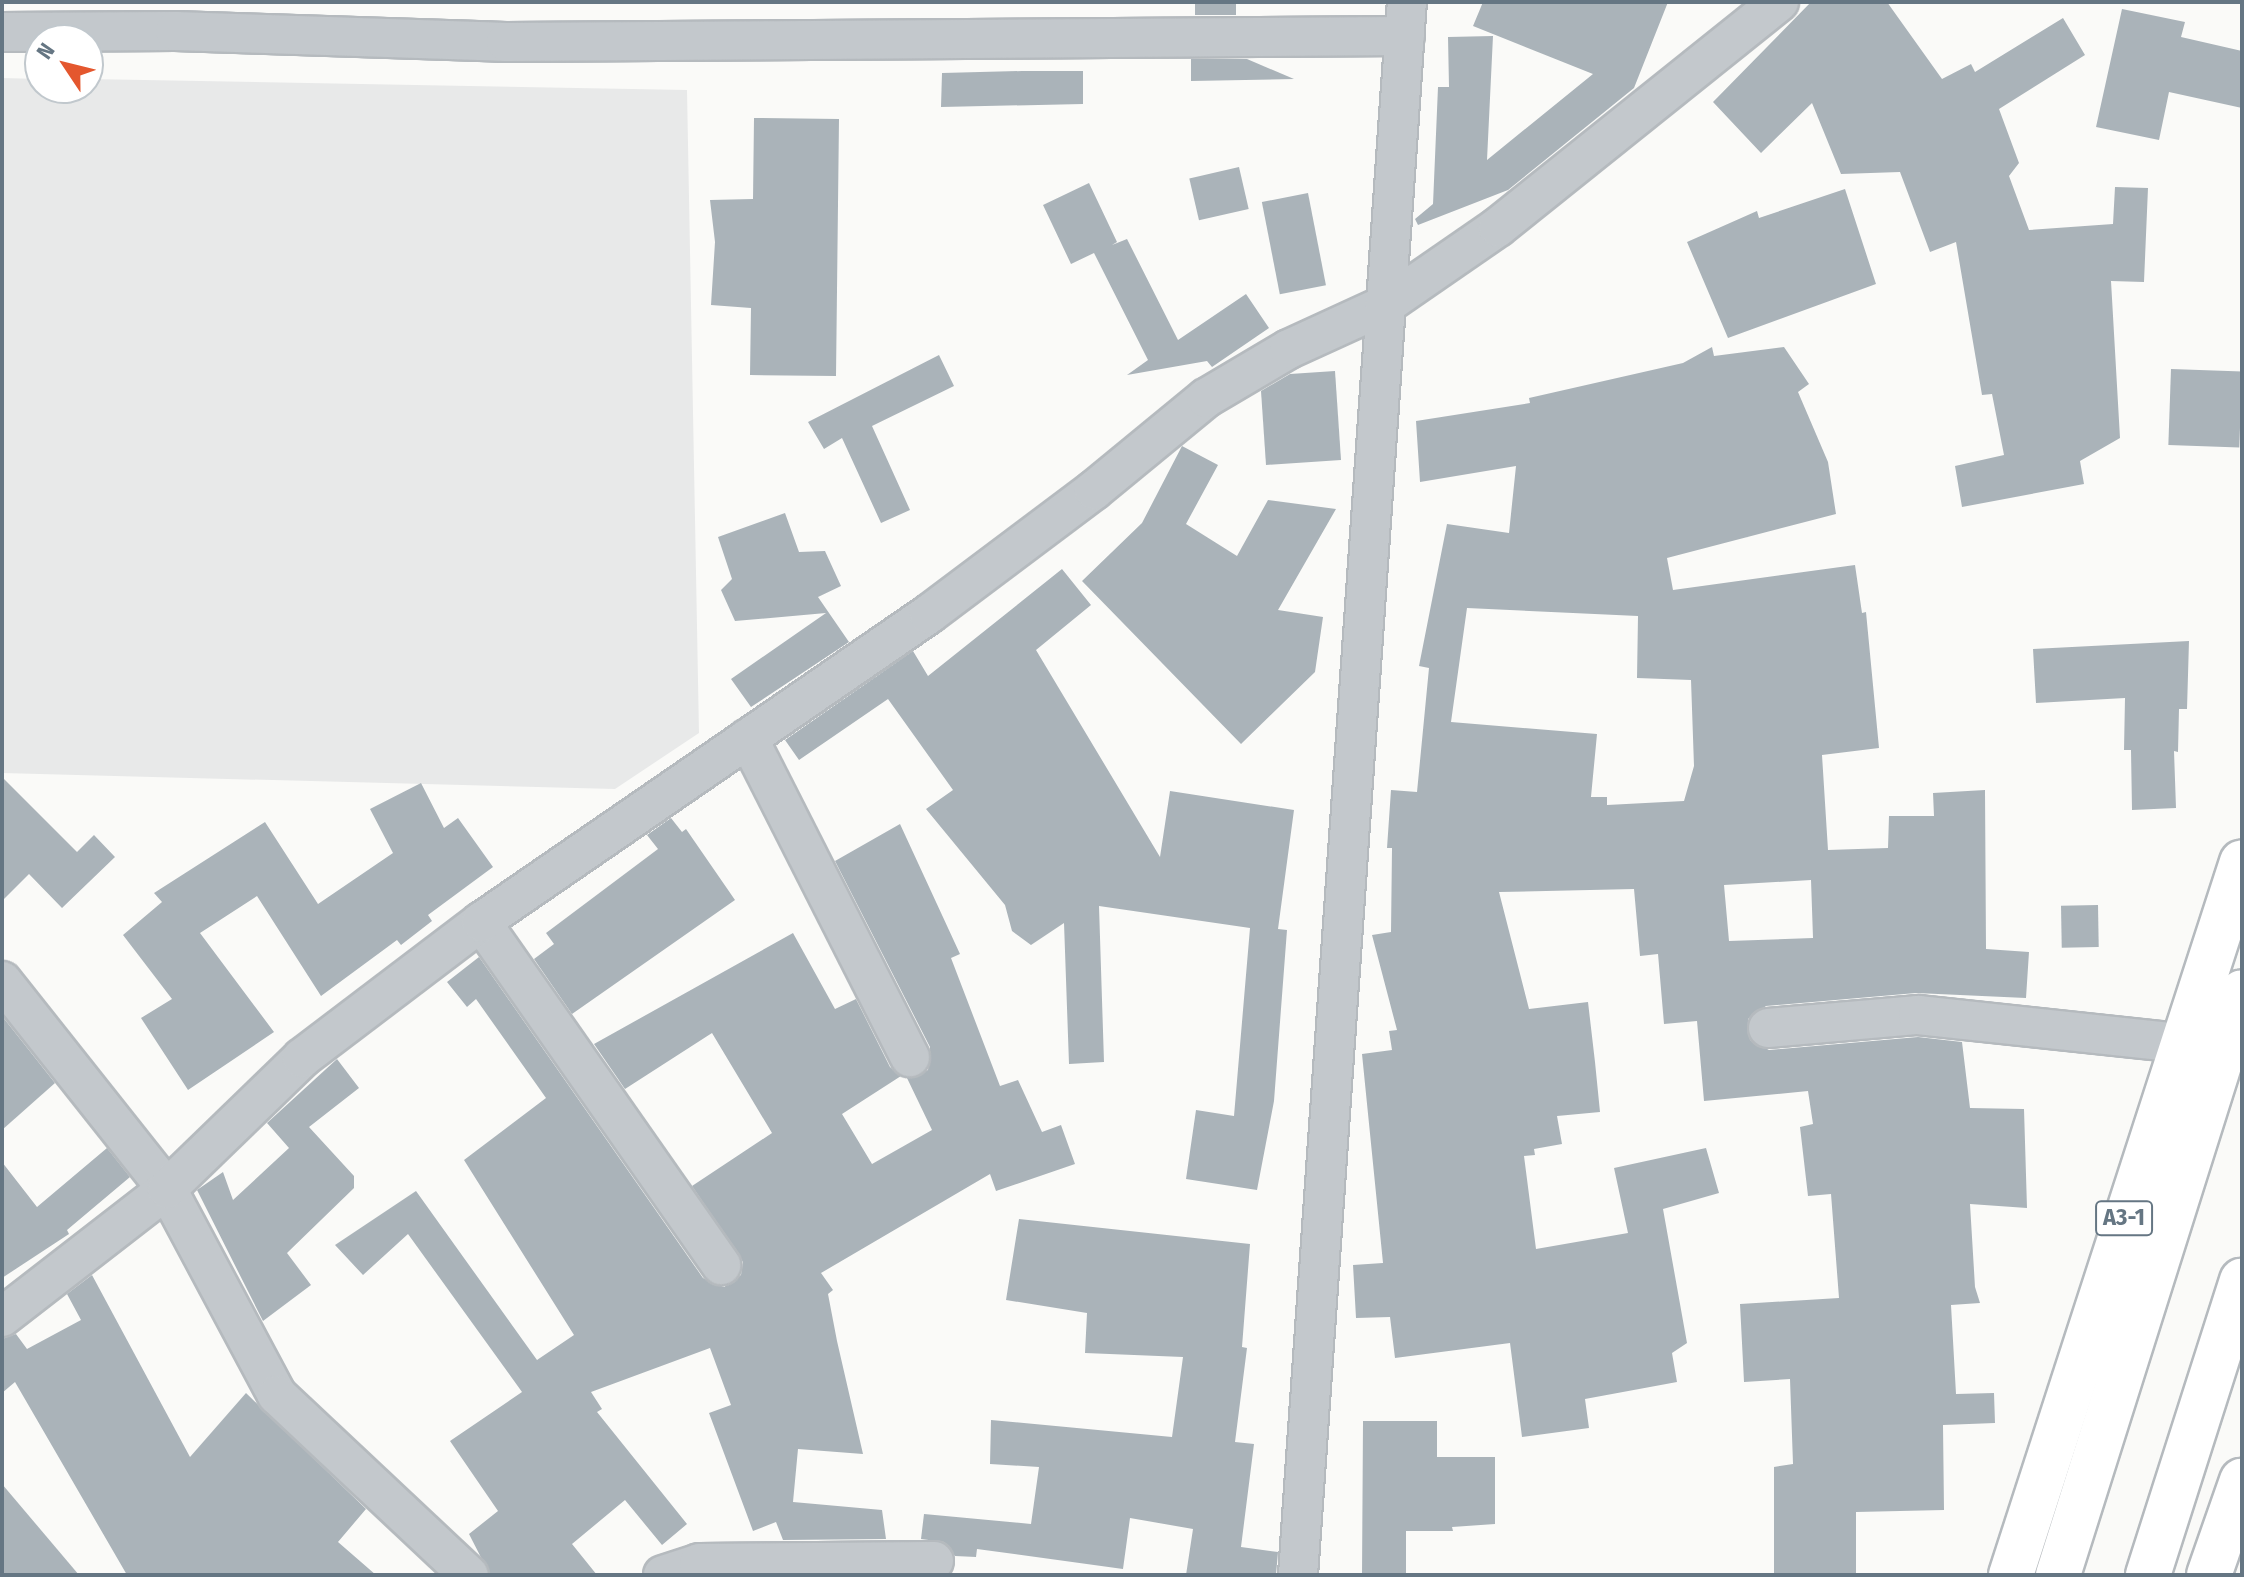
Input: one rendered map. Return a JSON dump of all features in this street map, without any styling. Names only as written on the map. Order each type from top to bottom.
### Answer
[{"type":"main road","name":"A3-1","points":[[2011,1575],[2179,1043],[2242,862]]},
{"type":"main road","name":"A3-1","points":[[2058,1575],[2242,992]]},
{"type":"main road","points":[[2148,1575],[2242,1281]]},
{"type":"main road","points":[[2209,1575],[2242,1481]]},
{"type":"street","points":[[2,1317],[167,1189],[302,1058],[481,922],[929,614],[1094,490],[1206,398],[1289,349],[1385,305],[1498,227],[1779,2]]},
{"type":"street","points":[[2,32],[175,31],[506,42],[1406,19],[1298,1575]]},
{"type":"street","points":[[748,738],[910,1057]]},
{"type":"street","points":[[481,922],[721,1265]]},
{"type":"street","points":[[2,981],[167,1189],[277,1395],[469,1575]]},
{"type":"street","points":[[1768,1028],[1918,1015],[2179,1043]]},
{"type":"street","points":[[663,1575],[699,1563],[759,1569],[934,1561]]},
{"type":"shaded area","points":[[2,78],[24,79],[24,104],[104,104],[104,79],[687,90],[699,733],[615,789],[2,773]]},
{"type":"building","points":[[1195,2],[1236,2],[1236,15],[1195,15]]},
{"type":"building","points":[[1483,2],[1668,2],[1634,88],[1508,190],[1418,225],[1415,219],[1433,204],[1438,87],[1449,87],[1448,37],[1493,36],[1487,160],[1593,74],[1473,26]]},
{"type":"building","points":[[1811,2],[1887,2],[1942,79],[1971,64],[1975,72],[2063,18],[2085,55],[1999,109],[2019,163],[2009,176],[2029,230],[2113,224],[2115,187],[2148,188],[2144,282],[2111,281],[2120,438],[2080,461],[2084,484],[1962,507],[1955,466],[2004,455],[1992,394],[1982,395],[1956,242],[1930,252],[1900,172],[1841,174],[1812,103],[1761,153],[1713,102]]},
{"type":"building","points":[[2122,9],[2185,22],[2181,37],[2242,51],[2242,108],[2169,92],[2159,140],[2096,127]]},
{"type":"building","points":[[1191,59],[1247,59],[1294,79],[1191,81]]},
{"type":"building","points":[[1083,71],[1083,104],[941,107],[942,73]]},
{"type":"building","points":[[754,118],[839,119],[836,376],[750,375],[751,308],[711,305],[715,242],[710,200],[753,199]]},
{"type":"building","points":[[1239,167],[1249,209],[1199,220],[1189,178]]},
{"type":"building","points":[[1089,183],[1117,242],[1112,245],[1127,239],[1178,340],[1246,294],[1269,328],[1212,367],[1207,361],[1127,375],[1148,360],[1094,253],[1071,264],[1043,205]]},
{"type":"building","points":[[1845,189],[1876,284],[1728,338],[1687,242],[1757,211],[1759,218]]},
{"type":"building","points":[[1308,193],[1326,285],[1280,294],[1262,202]]},
{"type":"building","points":[[1712,347],[1714,356],[1784,347],[1809,384],[1798,392],[1828,462],[1836,514],[1667,558],[1673,590],[1855,565],[1862,613],[1866,612],[1879,748],[1822,755],[1828,850],[1888,848],[1889,816],[1934,816],[1933,793],[1985,790],[1986,949],[2029,952],[2026,998],[1916,993],[1766,1006],[1748,1019],[1750,1040],[1769,1050],[1918,1037],[1962,1042],[1970,1108],[2024,1109],[2027,1208],[1970,1204],[1975,1287],[1980,1303],[1951,1305],[1956,1394],[1994,1393],[1995,1423],[1943,1425],[1944,1510],[1856,1512],[1856,1575],[1774,1575],[1774,1467],[1793,1464],[1790,1379],[1744,1382],[1740,1304],[1839,1298],[1831,1194],[1808,1196],[1800,1127],[1813,1124],[1808,1091],[1704,1101],[1697,1021],[1664,1024],[1658,954],[1640,956],[1634,889],[1499,892],[1529,1009],[1588,1002],[1595,1062],[1600,1112],[1557,1116],[1562,1144],[1534,1149],[1535,1155],[1524,1156],[1536,1249],[1628,1233],[1614,1168],[1706,1148],[1719,1193],[1663,1209],[1687,1343],[1672,1353],[1677,1382],[1585,1399],[1589,1428],[1522,1437],[1510,1343],[1395,1358],[1390,1317],[1356,1318],[1353,1265],[1383,1263],[1362,1054],[1392,1050],[1389,1031],[1397,1030],[1372,935],[1391,932],[1392,848],[1387,848],[1391,790],[1417,792],[1429,668],[1419,666],[1447,524],[1509,533],[1516,466],[1420,482],[1416,421],[1530,403],[1529,398],[1683,363]],"holes":[[[1467,608],[1638,616],[1637,678],[1691,680],[1694,766],[1684,801],[1607,805],[1607,797],[1591,797],[1597,734],[1451,722]],[[1811,880],[1813,938],[1729,941],[1724,885]]]},
{"type":"building","points":[[939,355],[954,386],[872,426],[910,510],[881,523],[842,438],[824,449],[808,422]]},
{"type":"building","points":[[2171,369],[2242,371],[2239,447],[2168,445]]},
{"type":"building","points":[[1335,371],[1341,460],[1266,465],[1261,391],[1290,374]]},
{"type":"building","points":[[1182,446],[1218,465],[1186,524],[1237,556],[1268,500],[1336,509],[1278,610],[1323,617],[1315,672],[1241,744],[1082,581],[1142,523]]},
{"type":"building","points":[[785,513],[799,552],[825,551],[841,586],[818,597],[849,642],[751,707],[731,679],[826,613],[735,621],[721,590],[732,579],[718,537]]},
{"type":"building","points":[[1062,569],[1091,605],[1036,650],[1160,857],[1170,791],[1294,810],[1278,929],[1287,930],[1274,1101],[1257,1190],[1186,1179],[1196,1110],[1234,1116],[1250,928],[1099,906],[1104,1062],[1069,1064],[1064,923],[1031,945],[1012,931],[1005,905],[926,809],[953,790],[888,699],[799,760],[785,740],[913,651],[928,676]]},
{"type":"building","points":[[2189,641],[2187,709],[2179,709],[2178,752],[2174,751],[2176,808],[2132,810],[2131,750],[2124,750],[2125,698],[2036,703],[2033,649]]},
{"type":"building","points":[[2,777],[77,852],[94,835],[115,857],[62,908],[29,874],[2,901]]},
{"type":"building","points":[[421,783],[444,828],[458,818],[493,867],[428,915],[432,921],[401,945],[397,940],[321,996],[257,896],[200,933],[274,1032],[188,1090],[141,1018],[172,999],[123,935],[162,902],[154,893],[265,822],[318,904],[393,853],[370,809]]},
{"type":"building","points":[[671,818],[682,832],[686,829],[735,900],[572,1014],[534,959],[554,944],[546,933],[658,849],[647,835]]},
{"type":"building","points":[[900,824],[960,954],[951,958],[1000,1086],[1018,1080],[1042,1132],[1061,1125],[1075,1164],[996,1191],[990,1174],[821,1273],[833,1290],[828,1294],[863,1454],[798,1449],[793,1502],[882,1510],[886,1539],[783,1540],[776,1522],[753,1531],[709,1413],[731,1405],[710,1348],[591,1392],[602,1409],[597,1412],[687,1524],[662,1545],[625,1500],[572,1544],[597,1575],[490,1575],[469,1534],[498,1511],[450,1441],[522,1392],[408,1234],[363,1275],[335,1245],[416,1191],[537,1360],[574,1335],[464,1160],[546,1098],[476,999],[467,1007],[447,982],[479,957],[703,1278],[724,1287],[741,1275],[743,1262],[692,1186],[772,1133],[712,1033],[625,1089],[594,1044],[793,933],[835,1009],[856,999],[890,1067],[901,1076],[842,1114],[872,1164],[932,1130],[907,1078],[928,1070],[930,1047],[835,861]]},
{"type":"building","points":[[2098,905],[2099,947],[2062,948],[2061,906]]},
{"type":"building","points":[[2,1016],[55,1083],[2,1130]]},
{"type":"building","points":[[337,1059],[359,1088],[309,1127],[354,1176],[354,1188],[287,1253],[311,1285],[263,1321],[197,1190],[223,1172],[233,1200],[289,1148],[267,1123]]},
{"type":"building","points":[[107,1148],[130,1177],[67,1230],[69,1234],[2,1278],[2,1162],[37,1207]]},
{"type":"building","points":[[1019,1219],[1250,1244],[1242,1347],[1247,1348],[1235,1442],[1254,1444],[1241,1547],[1278,1552],[1276,1575],[1186,1575],[1193,1529],[1130,1518],[1123,1569],[977,1549],[976,1557],[955,1556],[944,1542],[921,1539],[924,1514],[1031,1524],[1039,1467],[990,1464],[991,1420],[1172,1437],[1183,1357],[1085,1353],[1087,1313],[1006,1300]]},
{"type":"building","points":[[92,1275],[190,1457],[246,1393],[366,1509],[338,1542],[376,1575],[127,1575],[15,1382],[2,1393],[2,1339],[16,1334],[27,1349],[81,1320],[67,1294]]},
{"type":"building","points":[[1363,1421],[1437,1421],[1437,1457],[1495,1457],[1495,1524],[1452,1527],[1453,1531],[1406,1531],[1406,1575],[1362,1575]]},
{"type":"building","points":[[2,1484],[79,1575],[2,1575]]}]
